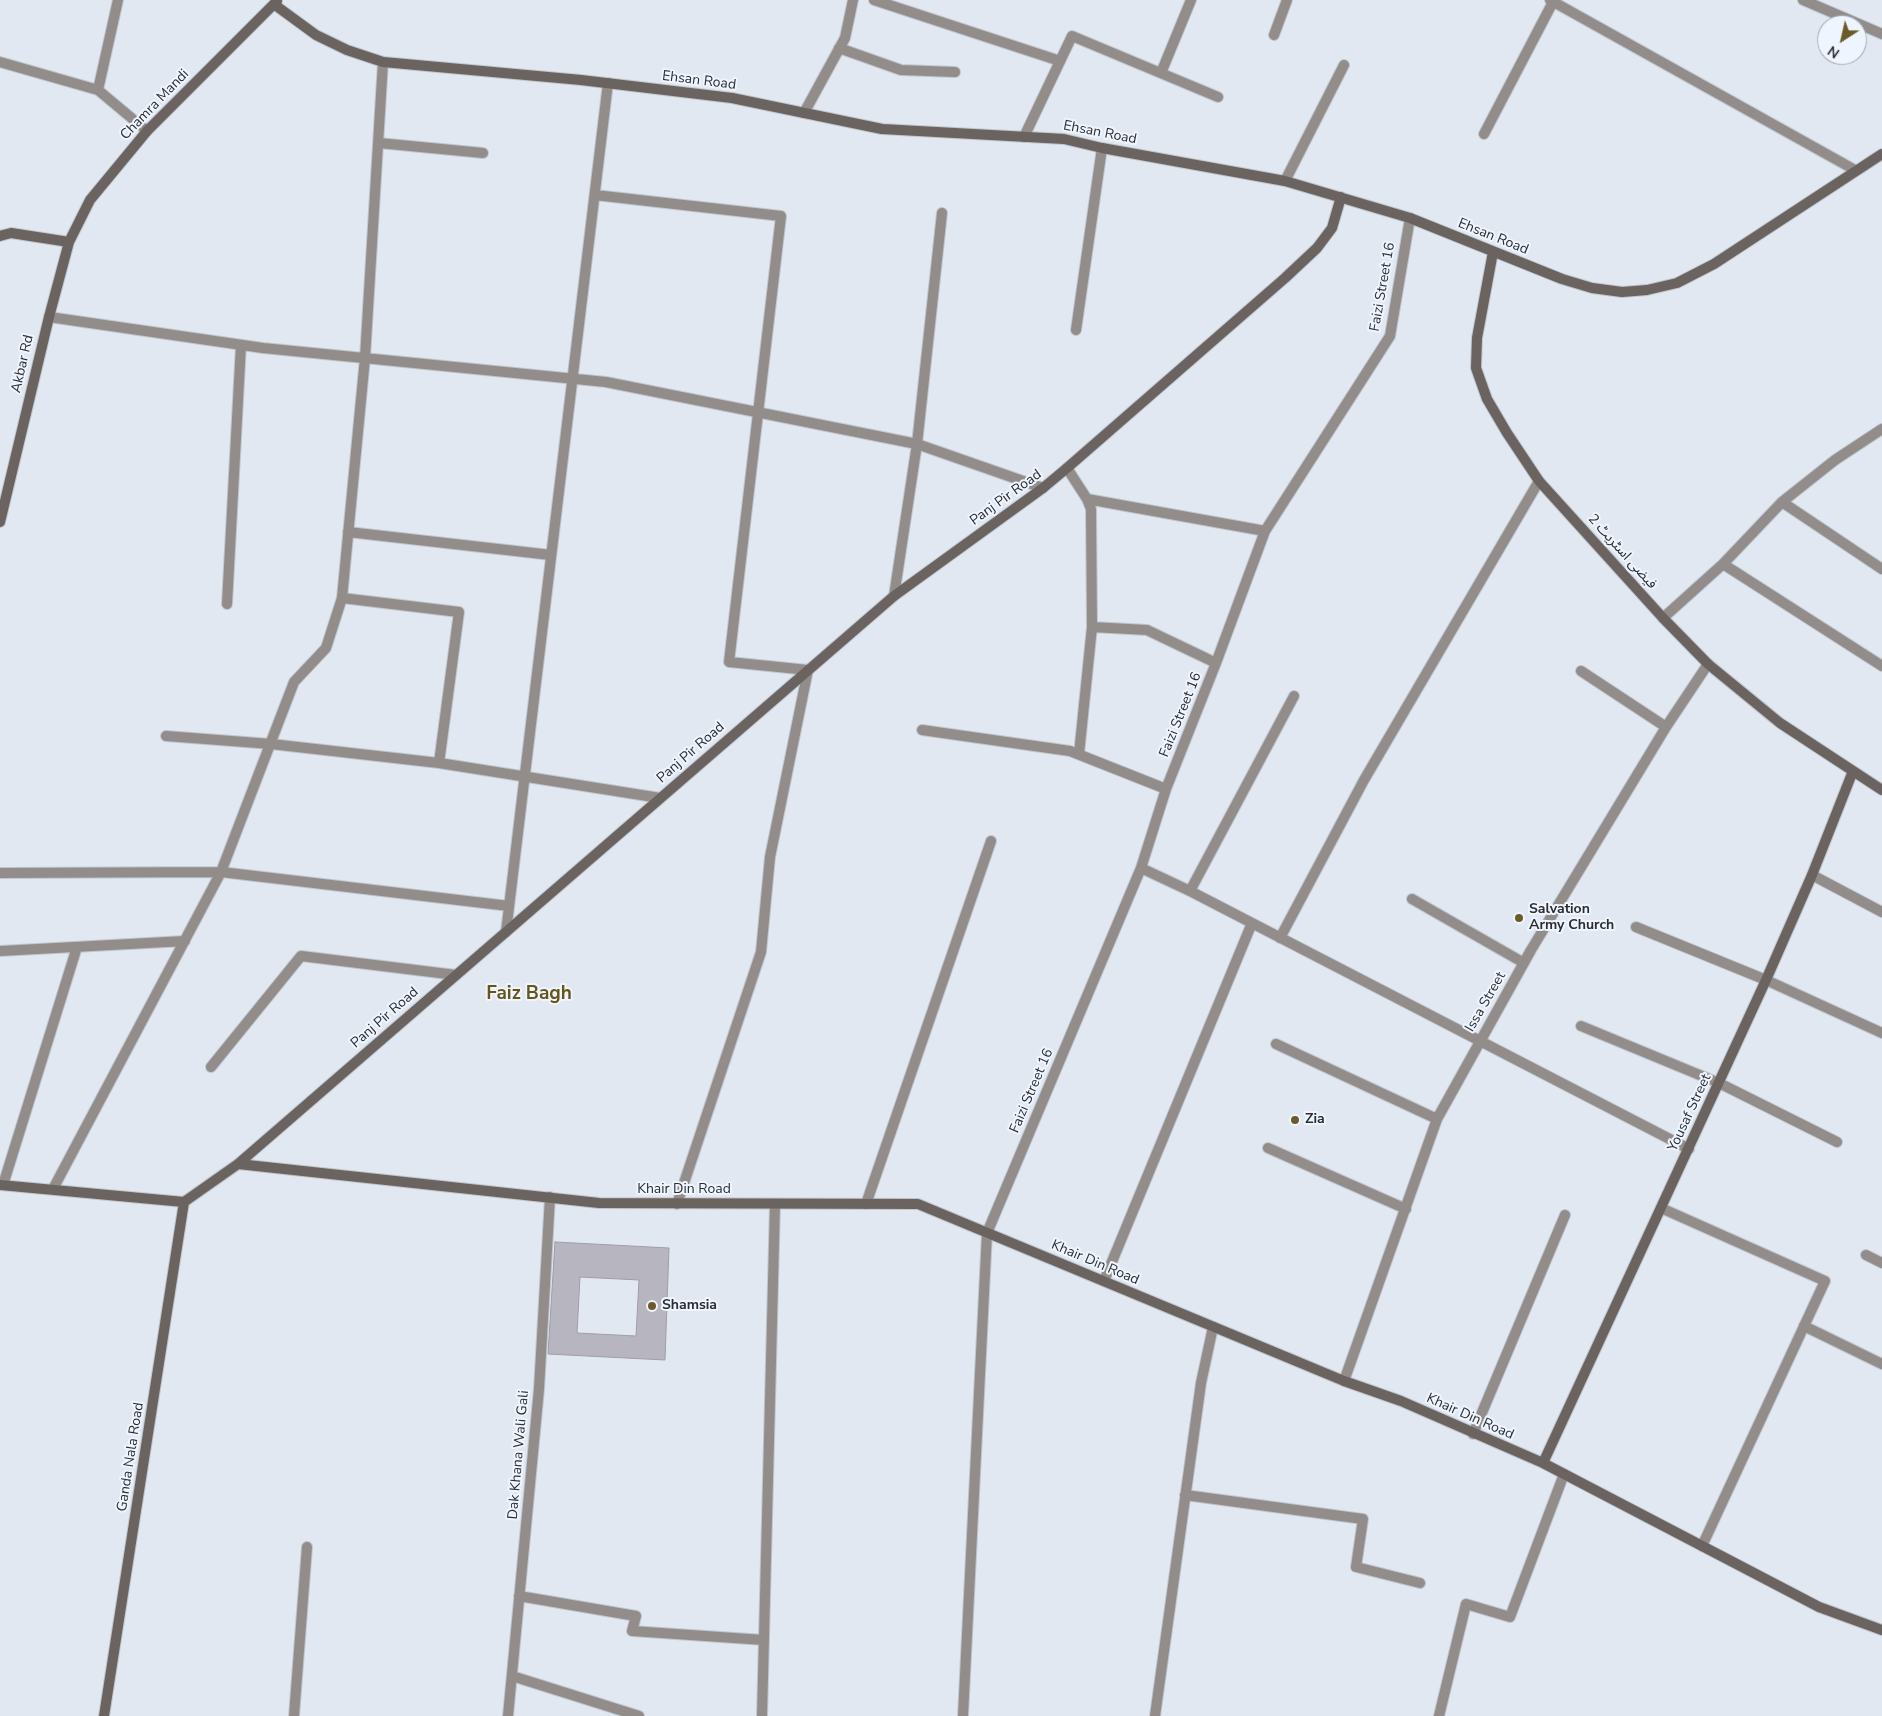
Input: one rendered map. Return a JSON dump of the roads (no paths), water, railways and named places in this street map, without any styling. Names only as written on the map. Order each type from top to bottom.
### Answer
[{"type":"street","points":[[98,90],[118,0]]},
{"type":"street","points":[[804,113],[845,38],[853,0]]},
{"type":"street","points":[[874,0],[1060,61]]},
{"type":"street","points":[[1161,73],[1191,0]]},
{"type":"street","points":[[1274,34],[1287,0]]},
{"type":"street","points":[[1803,0],[1882,34]]},
{"type":"street","points":[[1484,134],[1552,1],[1855,170]]},
{"type":"street","name":"Ehsan Road","points":[[276,2],[316,35],[347,50],[384,62],[608,83],[732,98],[882,129],[1064,139],[1102,148],[1285,181],[1410,218],[1492,252],[1592,288],[1622,292],[1647,290],[1677,283],[1714,264],[1882,154]]},
{"type":"street","name":"Chamra Mandi","points":[[69,242],[90,200],[147,131],[276,2]]},
{"type":"street","points":[[1024,137],[1072,36],[1218,97]]},
{"type":"street","points":[[839,48],[902,70],[955,72]]},
{"type":"street","points":[[0,62],[98,90],[147,131]]},
{"type":"street","points":[[53,1190],[221,872],[294,682],[326,648],[342,598],[366,358],[384,62]]},
{"type":"street","points":[[1285,181],[1344,65]]},
{"type":"street","points":[[506,932],[608,83]]},
{"type":"street","points":[[379,143],[483,153]]},
{"type":"street","points":[[1076,330],[1102,148]]},
{"type":"street","points":[[595,195],[781,216],[729,662],[808,670],[770,857],[761,952],[676,1204]]},
{"type":"street","name":"Panj Pir Road","points":[[184,1202],[238,1164],[894,596],[1043,488],[1067,468],[1317,248],[1332,228],[1341,197]]},
{"type":"street","points":[[894,596],[917,444],[942,213]]},
{"type":"street","name":"Faizi Street 16","points":[[962,1716],[987,1233],[1141,868],[1166,789],[1266,532],[1390,336],[1410,218]]},
{"type":"street","points":[[0,236],[10,233],[69,242]]},
{"type":"street","name":"Akbar Rd","points":[[0,522],[48,317],[69,242]]},
{"type":"street","name":"فیضی اسٹریٹ 2","points":[[1492,252],[1477,338],[1476,368],[1487,399],[1539,481],[1663,618],[1708,664],[1780,722],[1882,790]]},
{"type":"street","points":[[48,317],[241,345],[606,382],[917,444],[1043,488]]},
{"type":"street","points":[[227,604],[241,345]]},
{"type":"street","points":[[1663,618],[1723,564],[1782,502],[1835,460],[1882,429]]},
{"type":"street","points":[[1067,468],[1087,499],[1091,509],[1092,627],[1079,754]]},
{"type":"street","points":[[1280,938],[1364,780],[1539,481]]},
{"type":"street","points":[[1087,499],[1266,532]]},
{"type":"street","points":[[1782,502],[1882,569]]},
{"type":"street","points":[[348,532],[551,555]]},
{"type":"street","points":[[1723,564],[1882,666]]},
{"type":"street","points":[[342,598],[459,612],[439,763]]},
{"type":"street","points":[[1092,627],[1147,630],[1216,663]]},
{"type":"street","name":"Issa Street","points":[[1344,1381],[1437,1118],[1524,963],[1666,727],[1708,664]]},
{"type":"street","points":[[1581,671],[1666,727]]},
{"type":"street","points":[[1190,891],[1294,696]]},
{"type":"street","points":[[922,730],[1070,751],[1166,789]]},
{"type":"street","points":[[166,736],[271,744],[439,763],[660,798]]},
{"type":"street","name":"Yousaf Street","points":[[1543,1463],[1766,980],[1812,876],[1853,772]]},
{"type":"street","points":[[866,1204],[991,841]]},
{"type":"street","points":[[1141,868],[1190,891],[1688,1149]]},
{"type":"street","points":[[0,873],[221,872],[509,906]]},
{"type":"street","points":[[1812,876],[1882,912]]},
{"type":"street","points":[[1412,899],[1524,963]]},
{"type":"street","points":[[1104,1281],[1252,923]]},
{"type":"street","points":[[1636,927],[1766,980],[1882,1033]]},
{"type":"street","points":[[0,951],[185,941]]},
{"type":"street","points":[[77,947],[2,1185],[184,1202]]},
{"type":"street","points":[[212,1067],[301,956],[456,975]]},
{"type":"street","points":[[1581,1026],[1719,1083],[1837,1142]]},
{"type":"street","points":[[1276,1044],[1437,1118]]},
{"type":"street","points":[[1268,1148],[1406,1209]]},
{"type":"street","name":"Khair Din Road","points":[[238,1164],[600,1203],[918,1204],[1344,1381],[1401,1401],[1543,1463],[1818,1607],[1882,1630]]},
{"type":"street","name":"Dak Khana Wali Gali","points":[[508,1716],[539,1389],[550,1197]]},
{"type":"street","name":"Ganda Nala Road","points":[[104,1716],[184,1202]]},
{"type":"street","points":[[762,1716],[775,1204]]},
{"type":"street","points":[[1661,1208],[1825,1281],[1702,1546]]},
{"type":"street","points":[[1473,1434],[1565,1215]]},
{"type":"street","points":[[1866,1255],[1882,1263]]},
{"type":"street","points":[[1804,1326],[1882,1364]]},
{"type":"street","points":[[1155,1716],[1200,1383],[1213,1327]]},
{"type":"street","points":[[1439,1716],[1466,1604],[1510,1617],[1564,1474]]},
{"type":"street","points":[[1185,1495],[1363,1519],[1356,1567],[1420,1583]]},
{"type":"street","points":[[294,1716],[307,1547]]},
{"type":"street","points":[[519,1596],[636,1616],[632,1632],[764,1640]]},
{"type":"street","points":[[512,1676],[639,1716]]},
{"type":"place","name":"Salvation Army Church","points":[[1519,918]]},
{"type":"place","name":"Zia","points":[[1295,1120]]},
{"type":"place","name":"Shamsia","points":[[652,1306]]},
{"type":"district","name":"Faiz Bagh","points":[[529,994]]}]
